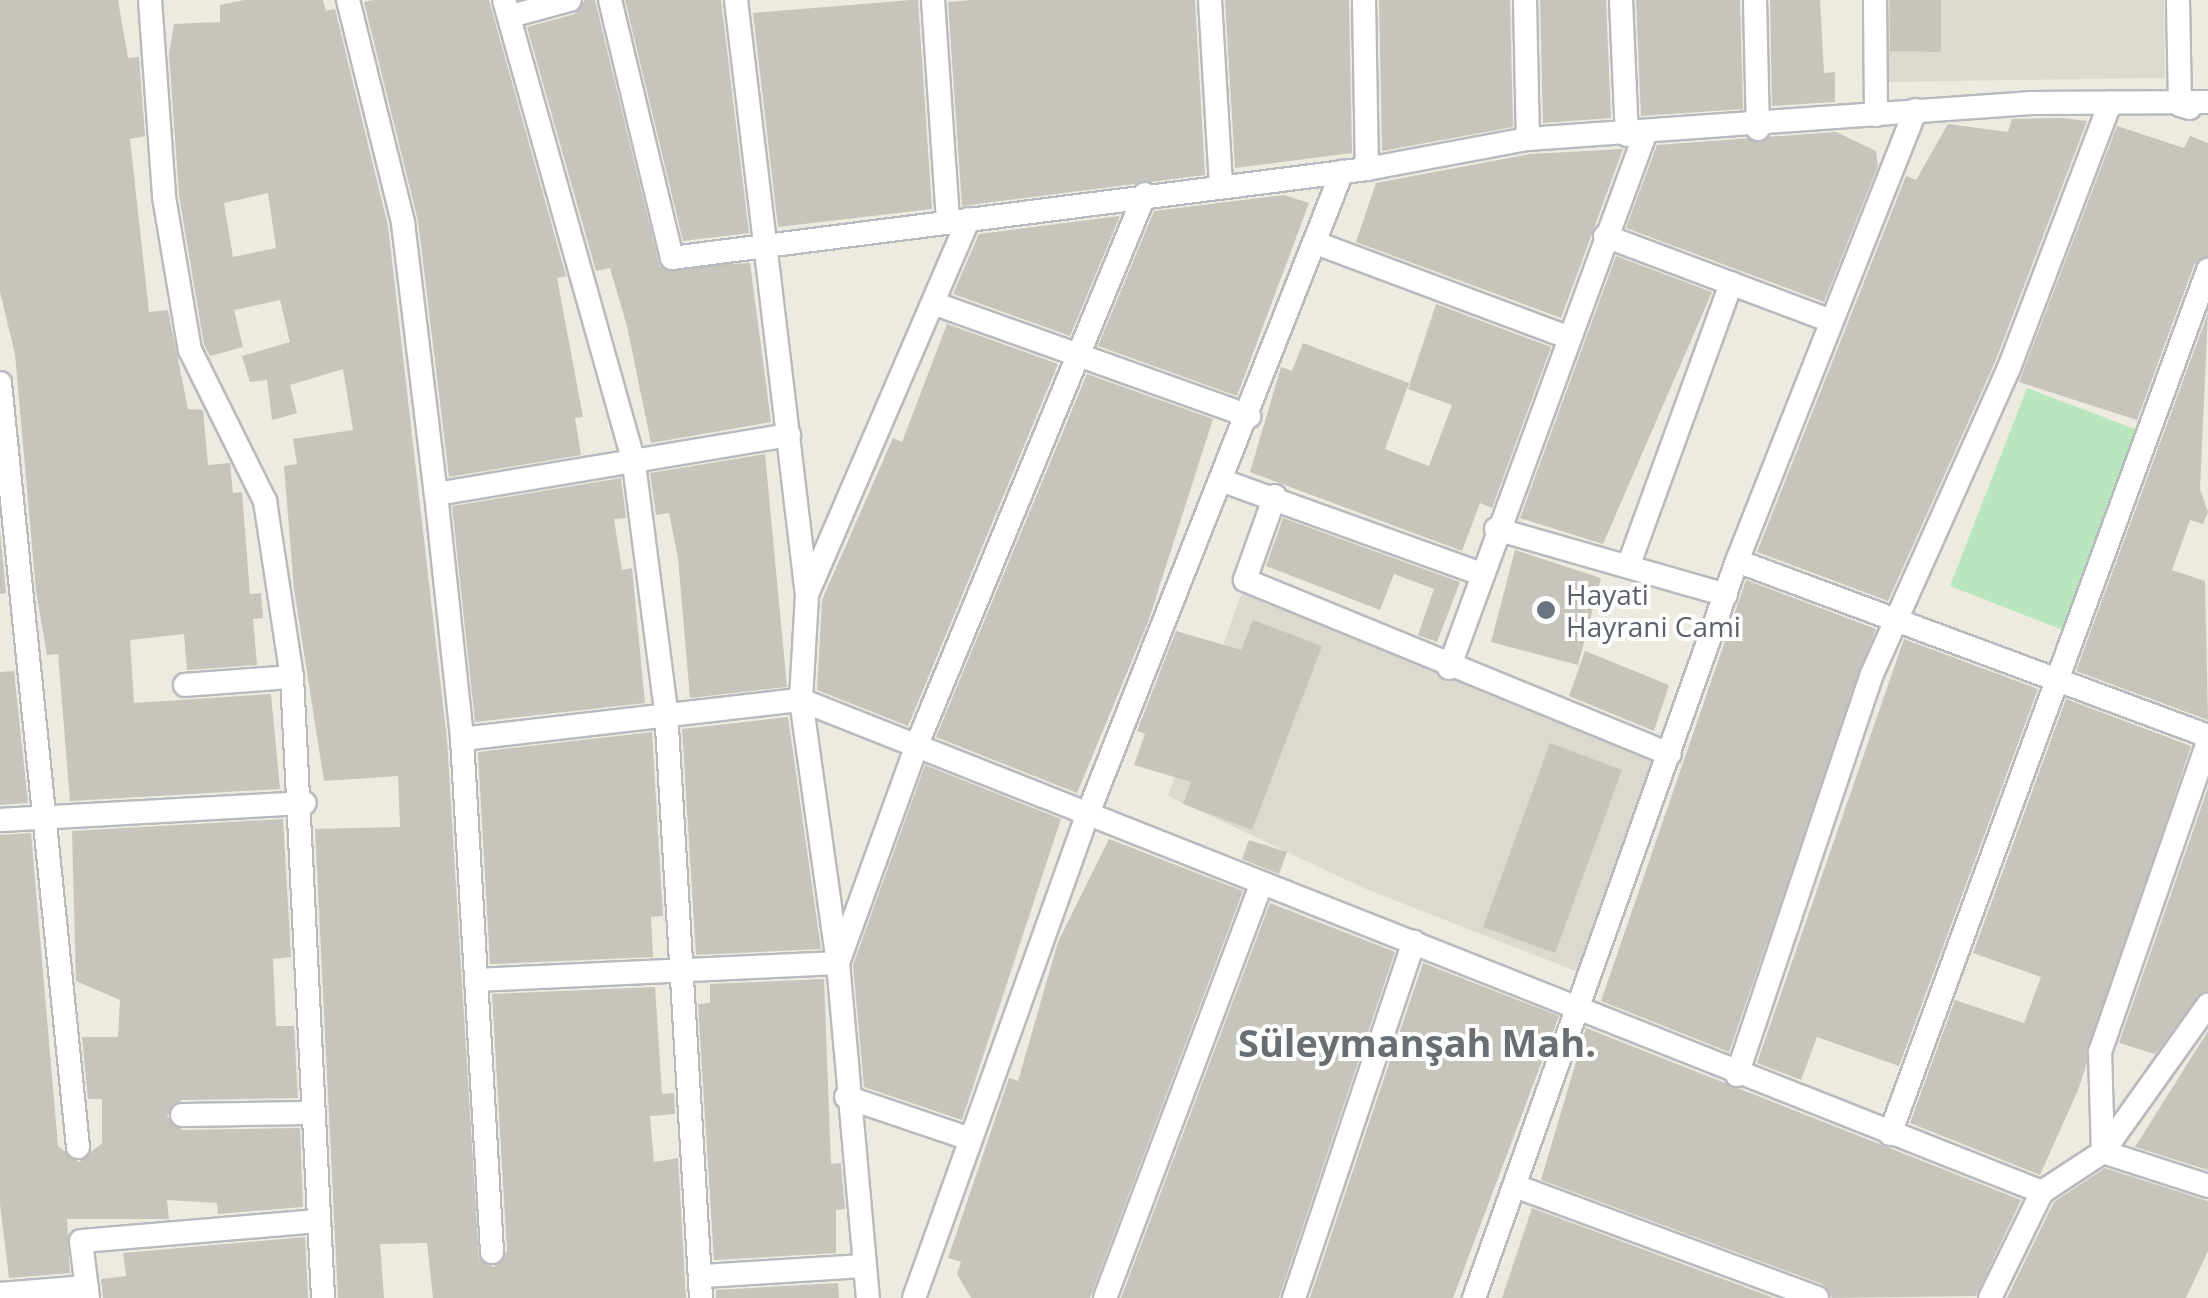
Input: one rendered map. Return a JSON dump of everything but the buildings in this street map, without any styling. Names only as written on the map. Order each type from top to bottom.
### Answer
[{"type":"street","points":[[150,0],[164,197],[190,350],[266,501],[292,676],[305,803],[308,1114],[323,1298]]},
{"type":"street","points":[[348,0],[403,223],[436,494],[462,739],[492,1252]]},
{"type":"street","points":[[570,0],[507,8],[634,464],[666,710],[678,972],[702,1287],[864,1266]]},
{"type":"street","points":[[610,0],[672,258],[1220,184],[1367,169],[1528,139],[1758,129],[1916,110],[2208,102]]},
{"type":"street","points":[[736,0],[807,595],[801,700],[838,963],[846,1096],[868,1298]]},
{"type":"street","points":[[807,595],[934,303],[958,221],[933,0]]},
{"type":"street","points":[[1210,0],[1220,184]]},
{"type":"street","points":[[1364,0],[1367,169]]},
{"type":"street","points":[[1525,0],[1528,139]]},
{"type":"street","points":[[1449,668],[1496,528],[1605,236],[1636,134],[1620,0]]},
{"type":"street","points":[[1755,0],[1758,129]]},
{"type":"street","points":[[1876,0],[1876,115]]},
{"type":"street","points":[[2178,0],[2180,105]]},
{"type":"street","points":[[1738,1075],[1896,619],[2009,368],[2110,103]]},
{"type":"street","points":[[2180,105],[2208,113]]},
{"type":"street","points":[[1474,1298],[1737,561],[1916,110]]},
{"type":"street","points":[[914,1298],[967,1138],[1087,816],[1226,482],[1342,172]]},
{"type":"street","points":[[838,963],[918,742],[1084,355],[1145,194]]},
{"type":"street","points":[[1605,236],[1830,320]]},
{"type":"street","points":[[1316,243],[1568,337]]},
{"type":"street","points":[[1890,1134],[2055,673],[2208,270]]},
{"type":"street","points":[[1630,564],[1731,283]]},
{"type":"street","points":[[934,303],[1249,416]]},
{"type":"street","points":[[0,383],[78,1147]]},
{"type":"street","points":[[436,494],[790,435]]},
{"type":"street","points":[[1226,482],[1275,496],[1481,574]]},
{"type":"street","points":[[1275,496],[1245,580],[1449,668],[1670,754]]},
{"type":"street","points":[[1496,528],[1726,595]]},
{"type":"street","points":[[1737,561],[2055,673],[2208,739],[2100,1052],[2103,1152]]},
{"type":"street","points":[[186,685],[292,676]]},
{"type":"street","points":[[462,739],[666,710],[801,700],[918,742],[1087,816],[1414,942],[1576,1014],[2042,1192]]},
{"type":"street","points":[[0,820],[42,821],[305,803]]},
{"type":"street","points":[[1105,1298],[1262,885]]},
{"type":"street","points":[[1294,1298],[1414,942]]},
{"type":"street","points":[[476,980],[838,963]]},
{"type":"street","points":[[1990,1298],[2042,1192],[2103,1152],[2208,1005]]},
{"type":"street","points":[[846,1096],[967,1138]]},
{"type":"street","points":[[182,1115],[308,1114]]},
{"type":"street","points":[[2103,1152],[2208,1186]]},
{"type":"street","points":[[1514,1186],[1817,1298]]},
{"type":"street","points":[[0,1294],[88,1293],[81,1240],[319,1221]]},
{"type":"shaded area","points":[[1879,0],[2164,0],[2165,78],[1880,82]]},
{"type":"shaded area","points":[[1243,590],[1659,764],[1578,972],[1366,889],[1168,796]]},
{"type":"green space","points":[[2027,388],[2140,431],[2063,630],[1950,586]]},
{"type":"place","name":"Hayati Hayrani Cami","points":[[1546,610]]},
{"type":"district","name":"Süleymanşah Mah.","points":[[1417,1043]]}]
